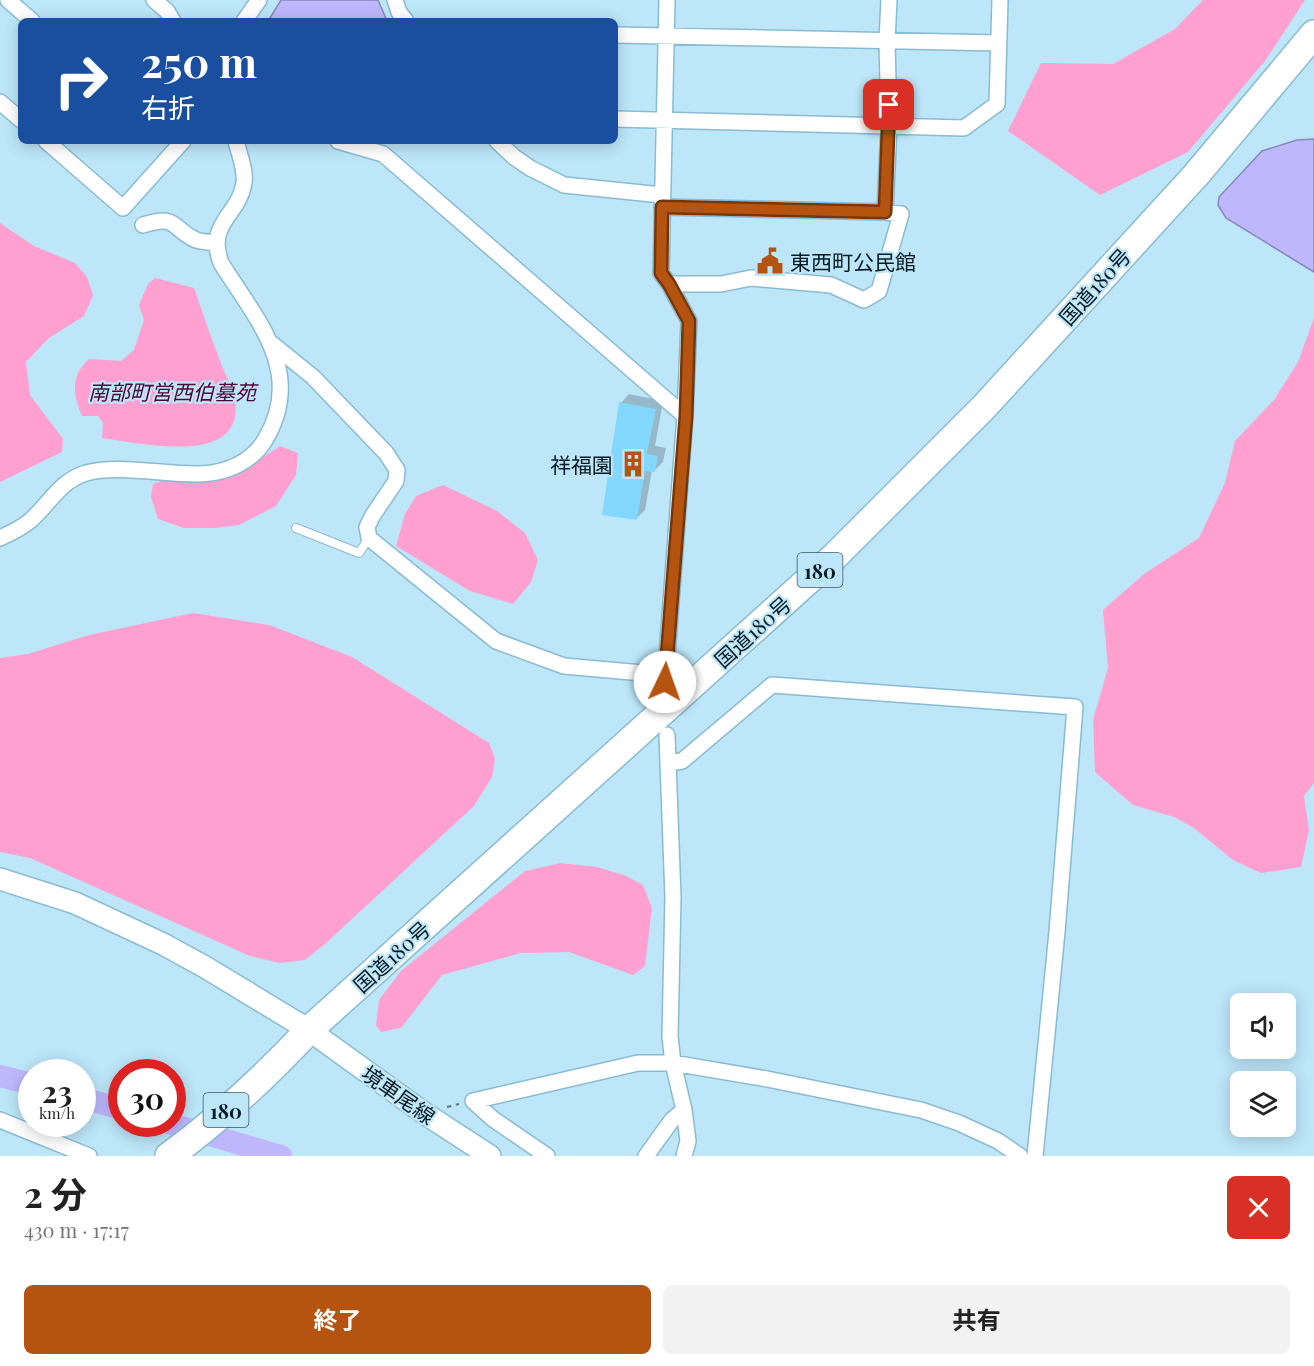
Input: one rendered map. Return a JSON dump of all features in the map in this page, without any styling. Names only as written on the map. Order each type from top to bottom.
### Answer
[{"type":"highway","name":"国道180号","points":[[169,1156],[236,1101],[280,1061],[309,1030],[833,558],[984,407],[1196,175],[1314,34]]},
{"type":"street","points":[[8,0],[29,18]]},
{"type":"street","points":[[154,0],[171,18]]},
{"type":"street","points":[[246,18],[259,0]]},
{"type":"street","points":[[395,0],[404,18]]},
{"type":"street","points":[[271,343],[313,376],[386,453],[397,470],[396,481],[367,527],[369,538],[496,641],[564,666],[665,678],[686,416],[689,321],[661,273],[667,0]]},
{"type":"street","points":[[885,212],[889,126],[887,41],[889,0]]},
{"type":"street","points":[[618,119],[963,128],[997,105],[1000,0]]},
{"type":"street","points":[[618,35],[998,43]]},
{"type":"street","points":[[0,102],[18,117]]},
{"type":"street","points":[[49,144],[123,208],[174,144]]},
{"type":"street","points":[[0,538],[17,531],[32,520],[52,495],[69,480],[88,472],[115,470],[200,474],[230,469],[248,459],[260,448],[272,429],[280,408],[281,374],[271,343],[221,262],[216,243],[218,231],[241,192],[244,182],[237,144]]},
{"type":"street","points":[[348,144],[382,154],[686,416]]},
{"type":"street","points":[[500,144],[530,168],[564,185],[578,188],[662,201],[901,214],[879,291],[864,300],[831,285],[751,278],[721,284],[669,284]]},
{"type":"street","points":[[143,225],[171,221],[195,239],[216,243]]},
{"type":"street","points":[[668,763],[682,761],[772,685],[1075,707],[1057,932],[1035,1156]]},
{"type":"street","points":[[667,735],[673,897],[670,1037],[688,1141],[684,1156]]},
{"type":"street","name":"境車尾線","points":[[0,879],[75,903],[163,944],[214,972],[309,1030],[424,1113],[490,1156]]},
{"type":"street","points":[[473,1101],[638,1063],[673,1063],[921,1110],[959,1123],[998,1142],[1020,1156]]},
{"type":"street","points":[[473,1101],[493,1119],[547,1156]]},
{"type":"street","points":[[646,1156],[672,1120],[684,1110]]},
{"type":"street","points":[[0,1120],[89,1156]]},
{"type":"lane","points":[[296,528],[359,553],[369,538]]},
{"type":"path","points":[[424,1113],[473,1101]]},
{"type":"green space","points":[[1203,0],[1305,0],[1265,61],[1188,152],[1100,195],[1008,131],[1041,63],[1113,64],[1175,29]]},
{"type":"green space","points":[[0,223],[34,246],[75,263],[87,277],[93,295],[84,316],[49,338],[26,362],[30,395],[63,439],[62,452],[0,482]]},
{"type":"green space","name":"南部町営西伯墓苑","points":[[155,278],[194,288],[233,391],[234,421],[224,435],[207,443],[163,446],[102,438],[103,423],[98,416],[82,416],[79,408],[75,386],[83,365],[89,359],[121,361],[134,350],[144,320],[139,305],[148,284]]},
{"type":"green space","points":[[1314,318],[1314,783],[1304,796],[1309,830],[1301,867],[1261,873],[1233,860],[1194,828],[1174,817],[1133,805],[1095,772],[1093,720],[1108,668],[1103,610],[1144,574],[1199,538],[1225,483],[1235,441],[1274,400],[1298,362]]},
{"type":"green space","points":[[280,446],[298,453],[296,475],[276,506],[239,525],[215,528],[184,528],[158,519],[151,497],[153,484],[169,479],[200,480],[218,477],[246,466]]},
{"type":"green space","points":[[443,485],[497,511],[525,533],[538,560],[531,582],[513,604],[470,591],[396,546],[405,514],[416,496]]},
{"type":"green space","points":[[193,613],[269,625],[352,657],[489,743],[495,759],[492,777],[474,806],[305,960],[280,963],[250,956],[30,858],[0,852],[0,658],[28,654],[89,635]]},
{"type":"green space","points":[[561,863],[597,867],[626,876],[643,885],[652,908],[645,966],[633,975],[569,952],[521,953],[442,975],[401,1028],[381,1032],[376,1025],[379,1000],[401,971],[525,871]]},
{"type":"shaded area","points":[[281,0],[378,0],[386,18],[270,18]]},
{"type":"shaded area","points":[[1314,139],[1314,272],[1226,218],[1218,205],[1219,197],[1262,151],[1297,140]]},
{"type":"building","name":"祥福園","points":[[619,402],[656,409],[647,454],[658,456],[655,472],[645,471],[637,520],[602,515]]},
{"type":"waterway","points":[[0,1076],[18,1080]]},
{"type":"waterway","points":[[96,1102],[108,1105]]},
{"type":"waterway","points":[[186,1128],[281,1156]]},
{"type":"place","name":"東西町公民館","points":[[770,261]]},
{"type":"place","name":"祥福園","points":[[633,464]]},
{"type":"route","points":[[665,682],[686,416],[689,321],[661,273],[662,207],[885,212],[889,105]]}]
